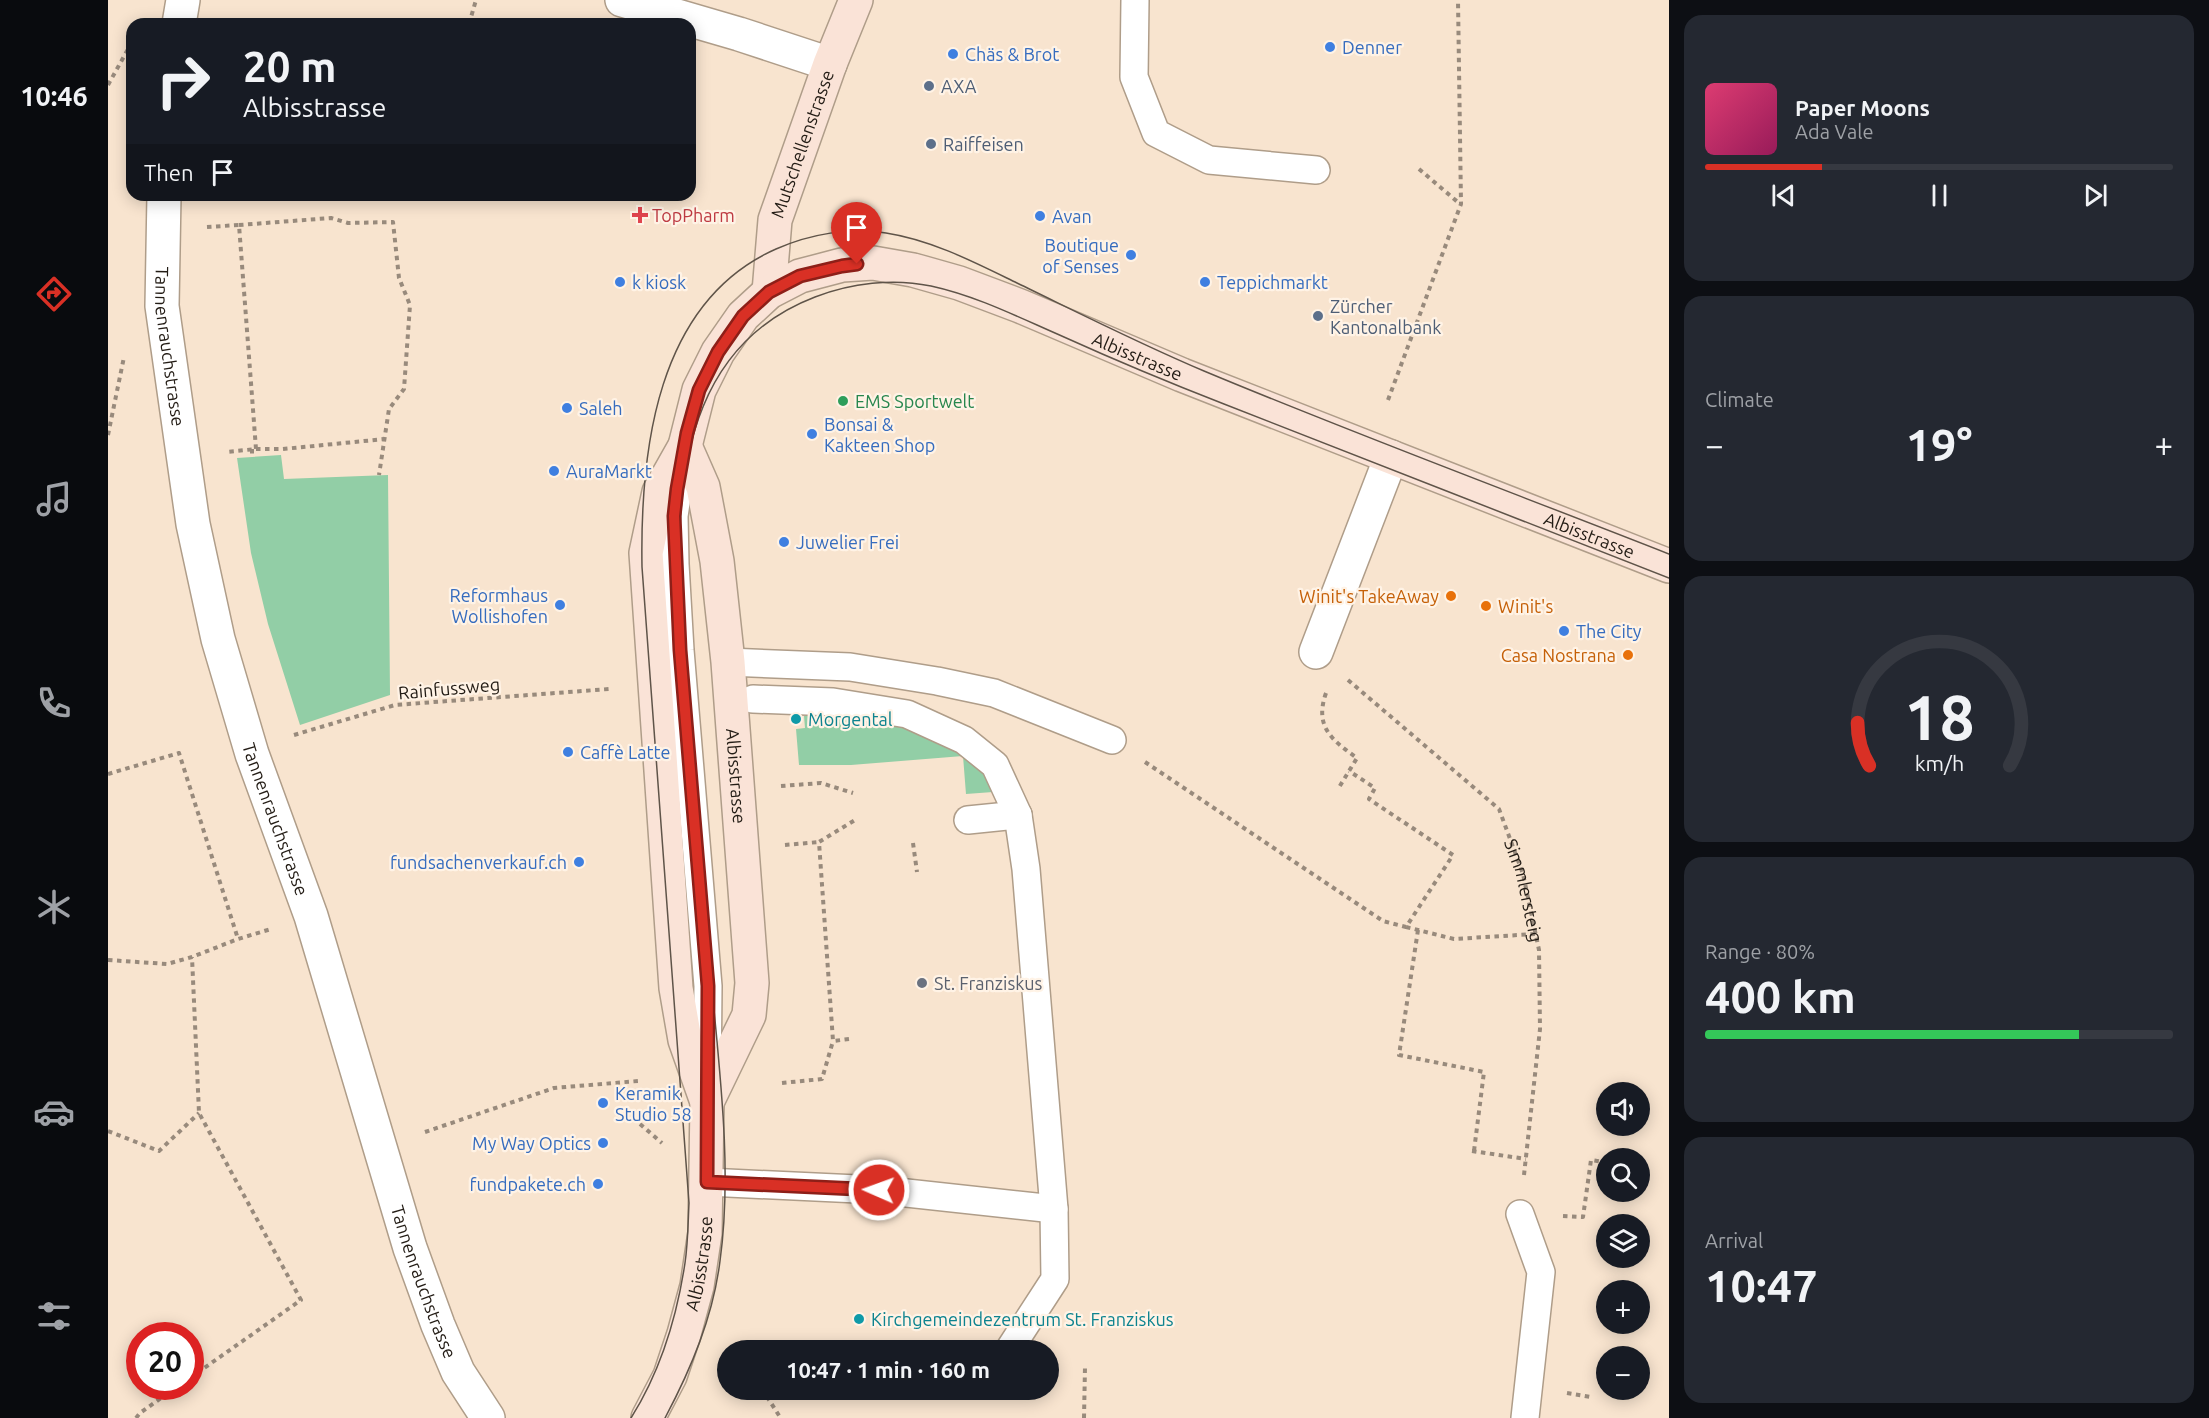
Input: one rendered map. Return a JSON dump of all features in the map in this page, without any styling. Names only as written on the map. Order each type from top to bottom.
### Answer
[{"type":"main road","name":"Mutschellenstrasse","points":[[769,292],[775,220],[830,64],[856,0]]},
{"type":"main road","name":"Albisstrasse","points":[[648,1418],[670,1376],[694,1295],[705,1233],[707,1102],[685,1040],[676,988],[646,553],[659,492],[685,446],[699,390],[718,352],[743,316],[769,292],[800,276],[842,266],[873,263],[913,270],[959,283],[1020,306],[1182,375],[1669,566]]},
{"type":"main road","name":"Albisstrasse","points":[[685,446],[703,488],[717,561],[728,662],[752,983],[749,1015],[707,1102]]},
{"type":"street","points":[[180,18],[183,0]]},
{"type":"street","points":[[622,0],[684,18]]},
{"type":"street","points":[[696,21],[830,64]]},
{"type":"street","name":"Tannenrauchstrasse","points":[[164,201],[162,306],[193,524],[218,639],[252,754],[311,916],[410,1248],[458,1372],[488,1418]]},
{"type":"street","points":[[1316,652],[1391,457]]},
{"type":"lane","points":[[1136,0],[1134,77],[1156,133],[1209,160],[1316,170]]},
{"type":"lane","points":[[728,662],[850,667],[936,681],[994,693],[1112,740]]},
{"type":"lane","points":[[753,699],[833,702],[907,714],[964,740],[995,765],[1018,815],[1026,869],[1054,1209],[1055,1279],[1015,1340]]},
{"type":"lane","points":[[968,820],[1018,815]]},
{"type":"lane","points":[[707,1182],[879,1190],[1054,1209]]},
{"type":"lane","points":[[1520,1214],[1541,1272],[1525,1418]]},
{"type":"path","points":[[472,18],[476,0]]},
{"type":"path","points":[[1388,400],[1461,204],[1458,0]]},
{"type":"path","points":[[108,85],[126,53]]},
{"type":"path","points":[[1419,169],[1461,204]]},
{"type":"path","points":[[207,227],[331,218],[348,223],[393,222],[399,278],[410,305],[404,388],[389,409],[378,475]]},
{"type":"path","points":[[240,225],[254,449],[252,457]]},
{"type":"path","points":[[225,452],[385,439]]},
{"type":"path","name":"Simmlersteig","points":[[1316,652],[1500,809],[1523,874],[1539,950],[1540,1029],[1520,1214]]},
{"type":"path","name":"Rainfussweg","points":[[294,735],[395,705],[609,689]]},
{"type":"path","points":[[1324,720],[1332,740],[1357,758],[1338,789]]},
{"type":"path","points":[[1112,740],[1383,921],[1454,939],[1535,934]]},
{"type":"path","points":[[108,774],[179,753],[238,939]]},
{"type":"path","points":[[1349,771],[1375,788],[1369,799],[1453,855],[1406,927]]},
{"type":"path","points":[[780,786],[821,783],[853,793]]},
{"type":"path","points":[[775,846],[819,842],[855,820]]},
{"type":"path","points":[[782,1083],[822,1079],[833,1041],[819,842]]},
{"type":"path","points":[[913,843],[918,872]]},
{"type":"path","points":[[108,960],[167,964],[281,926]]},
{"type":"path","points":[[1418,930],[1399,1055],[1484,1072],[1473,1151],[1526,1159]]},
{"type":"path","points":[[192,957],[199,1113],[302,1300],[204,1367]]},
{"type":"path","points":[[833,1041],[849,1039]]},
{"type":"path","points":[[425,1132],[554,1088],[638,1081]]},
{"type":"path","points":[[108,1131],[159,1151],[199,1113]]},
{"type":"path","points":[[1520,1214],[1583,1216],[1591,1160],[1596,1161]]},
{"type":"path","points":[[1084,1367],[1084,1418]]},
{"type":"path","points":[[136,1418],[158,1400]]},
{"type":"path","points":[[769,1400],[780,1416]]},
{"type":"green space","points":[[281,455],[284,479],[388,475],[390,695],[300,725],[268,624],[251,553],[237,458]]},
{"type":"green space","points":[[838,714],[905,728],[948,744],[966,756],[981,772],[993,792],[966,794],[963,756],[851,765],[799,765],[796,729],[805,728],[804,716]]},
{"type":"tram line","points":[[631,1418],[651,1382],[672,1323],[685,1263],[689,1203],[642,567],[645,476],[652,429],[663,384],[680,342],[704,305],[736,273],[776,249],[802,239],[830,233],[872,231],[920,241],[970,260],[1204,371],[1669,554]]},
{"type":"tram line","points":[[665,1418],[692,1362],[712,1302],[720,1261],[725,1183],[722,1103],[683,612],[680,524],[691,443],[703,406],[721,372],[745,342],[776,317],[815,297],[843,288],[872,283],[902,282],[948,290],[998,308],[1184,388],[1669,578]]},
{"type":"place","name":"Denner","points":[[1330,47]]},
{"type":"place","name":"Chäs & Brot","points":[[953,54]]},
{"type":"place","name":"AXA","points":[[929,86]]},
{"type":"place","name":"Raiffeisen","points":[[931,144]]},
{"type":"place","name":"TopPharm","points":[[640,215]]},
{"type":"place","name":"Avan","points":[[1040,216]]},
{"type":"place","name":"Boutique of Senses","points":[[1131,255]]},
{"type":"place","name":"k kiosk","points":[[620,282]]},
{"type":"place","name":"Teppichmarkt","points":[[1205,282]]},
{"type":"place","name":"Zürcher Kantonalbank","points":[[1318,316]]},
{"type":"place","name":"EMS Sportwelt","points":[[843,401]]},
{"type":"place","name":"Saleh","points":[[567,408]]},
{"type":"place","name":"Bonsai & Kakteen Shop","points":[[812,434]]},
{"type":"place","name":"AuraMarkt","points":[[554,471]]},
{"type":"place","name":"Juwelier Frei","points":[[784,542]]},
{"type":"place","name":"Winit's TakeAway","points":[[1451,596]]},
{"type":"place","name":"Reformhaus Wollishofen","points":[[560,605]]},
{"type":"place","name":"Winit's","points":[[1486,606]]},
{"type":"place","name":"The City","points":[[1564,631]]},
{"type":"place","name":"Casa Nostrana","points":[[1628,655]]},
{"type":"place","name":"Morgental","points":[[796,719]]},
{"type":"place","name":"Caffè Latte","points":[[568,752]]},
{"type":"place","name":"fundsachenverkauf.ch","points":[[579,862]]},
{"type":"place","name":"St. Franziskus","points":[[922,983]]},
{"type":"place","name":"Keramik Studio 58","points":[[603,1103]]},
{"type":"place","name":"My Way Optics","points":[[603,1143]]},
{"type":"place","name":"fundpakete.ch","points":[[598,1184]]},
{"type":"place","name":"Kirchgemeindezentrum St. Franziskus","points":[[859,1319]]},
{"type":"route","points":[[857,264],[800,276],[769,292],[743,316],[718,352],[699,390],[690,420],[674,516],[675,564],[708,986],[707,1182],[879,1190]]}]
